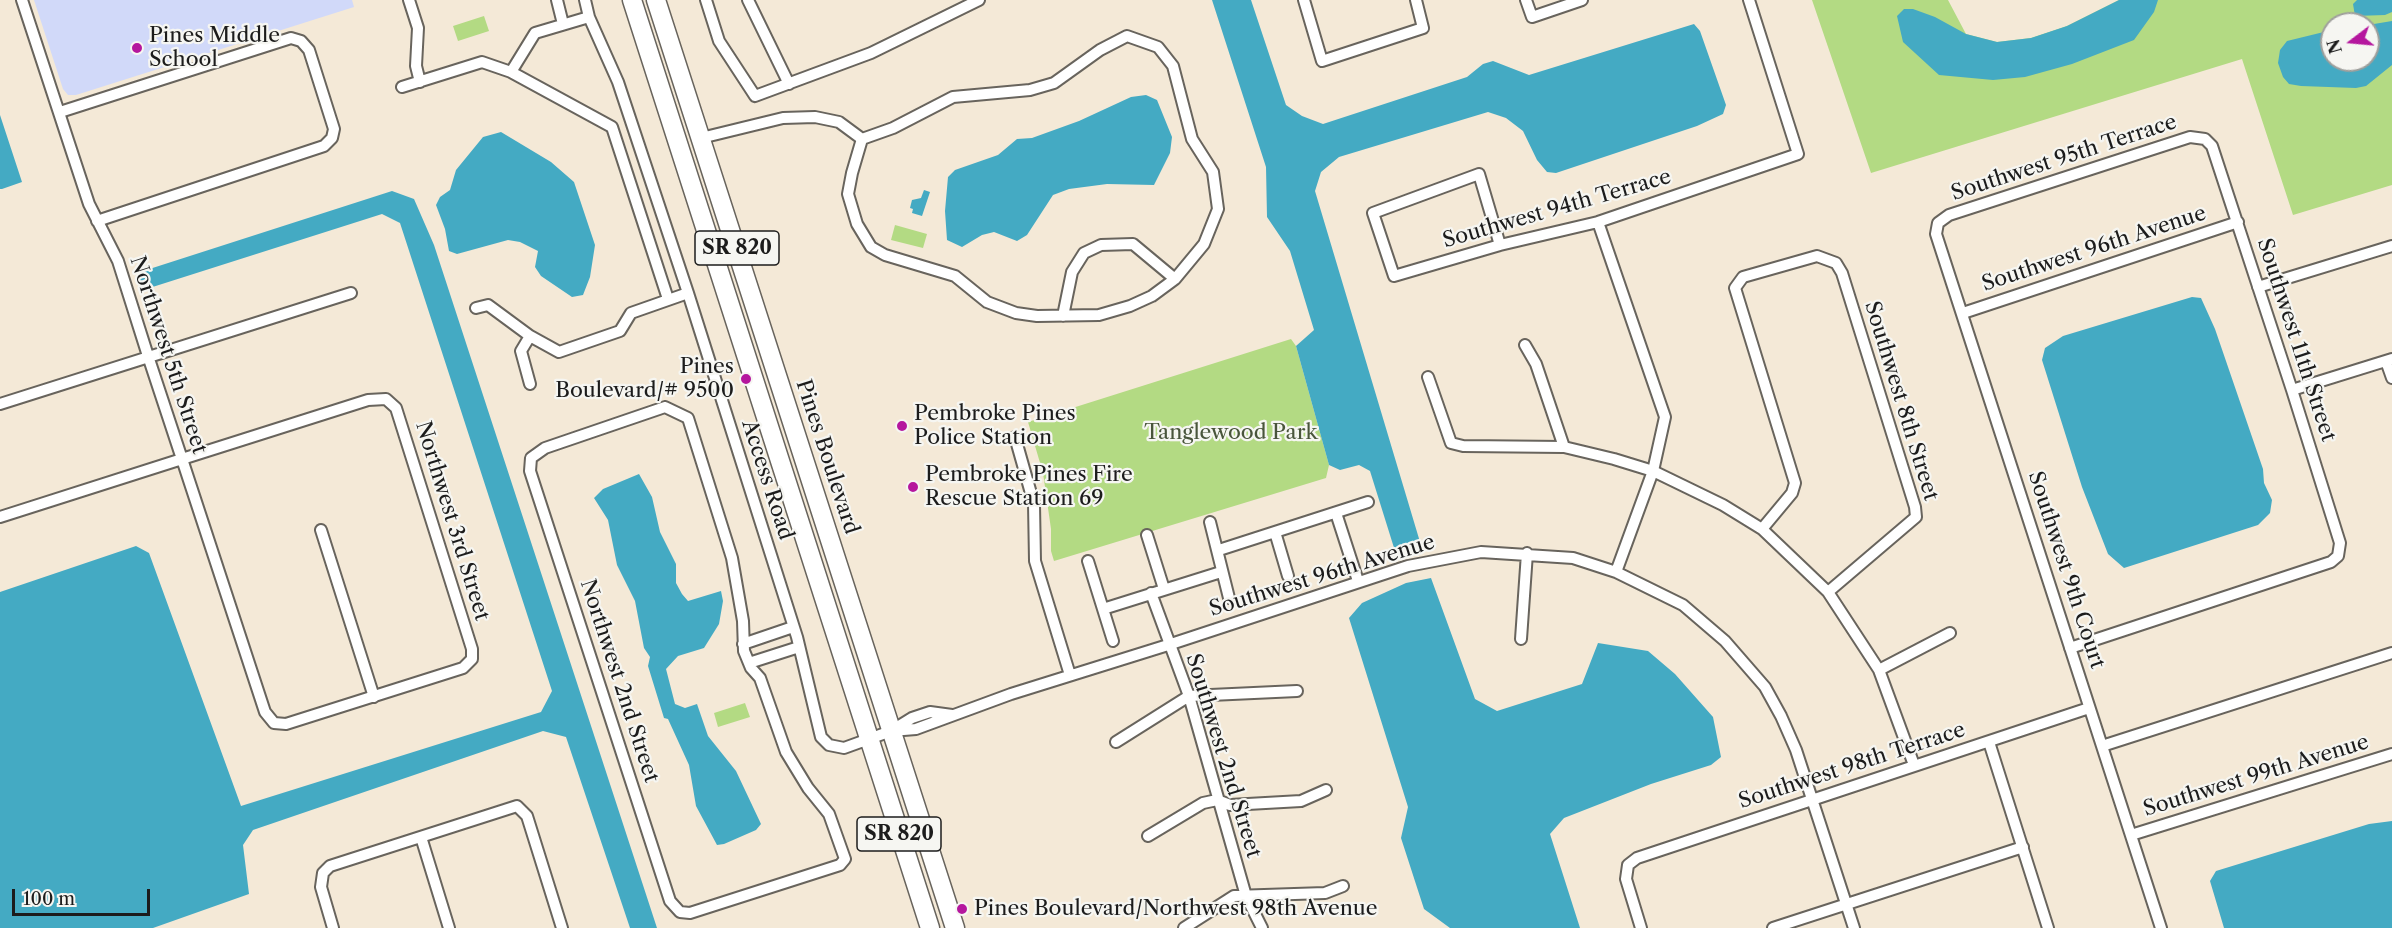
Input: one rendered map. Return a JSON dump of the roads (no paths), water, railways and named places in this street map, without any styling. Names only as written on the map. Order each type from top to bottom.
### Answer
[{"type":"highway","name":"SR 820","points":[[632,0],[930,928]]},
{"type":"highway","name":"Pines Boulevard","points":[[656,0],[956,928]]},
{"type":"highway","points":[[662,93],[687,136],[693,139],[701,138]]},
{"type":"highway","points":[[908,859],[928,891],[940,928]]},
{"type":"street","name":"Northwest 5th Street","points":[[22,0],[97,221],[118,261],[265,712],[274,723],[286,724],[374,697]]},
{"type":"street","points":[[409,0],[418,28],[416,66],[420,82]]},
{"type":"street","points":[[556,0],[563,24]]},
{"type":"street","name":"Access Road","points":[[585,0],[589,17],[618,82],[688,293],[799,646],[821,737]]},
{"type":"street","points":[[706,0],[719,41],[755,96],[871,53],[979,0]]},
{"type":"street","points":[[748,0],[789,84]]},
{"type":"street","points":[[1304,0],[1323,60],[1423,28],[1416,0]]},
{"type":"street","points":[[1526,0],[1532,17],[1582,0]]},
{"type":"street","name":"Southwest 94th Terrace","points":[[1500,245],[1479,174],[1373,213],[1394,276],[1500,245],[1598,222],[1798,154],[1749,0]]},
{"type":"street","points":[[511,72],[535,33],[589,17]]},
{"type":"street","points":[[1127,36],[1158,46],[1173,66],[1192,139],[1213,172],[1218,209],[1204,244],[1175,279],[1152,296],[1130,306],[1099,315],[1038,316],[1004,309],[987,302],[956,276],[885,255],[871,247],[857,224],[848,194],[862,139],[893,128],[953,97],[1030,90],[1054,83],[1100,50],[1127,36]]},
{"type":"street","points":[[60,111],[291,38],[301,41],[309,50],[334,129],[332,138],[324,146],[97,221]]},
{"type":"street","points":[[402,87],[482,62],[511,72],[612,127],[668,299]]},
{"type":"street","points":[[701,138],[783,118],[815,117],[839,122],[862,139]]},
{"type":"street","name":"Southwest 95th Terrace","points":[[1938,223],[1949,215],[2190,137],[2205,139]]},
{"type":"street","name":"Southwest 11th Street","points":[[2070,648],[2331,562],[2338,556],[2340,543],[2292,390],[2212,146],[2205,139]]},
{"type":"street","points":[[1598,222],[1665,417],[1653,471],[1617,572]]},
{"type":"street","name":"Southwest 96th Avenue","points":[[1963,313],[2238,222]]},
{"type":"street","name":"Southwest 9th Court","points":[[1938,223],[1936,234],[2161,928]]},
{"type":"street","points":[[1063,316],[1072,272],[1084,253],[1101,245],[1132,244],[1175,279]]},
{"type":"street","points":[[2258,287],[2392,246]]},
{"type":"street","name":"Southwest 8th Street","points":[[1762,529],[1792,493],[1795,483],[1735,288],[1743,277],[1817,256],[1830,260],[1842,273],[1915,507],[1916,517],[1828,592]]},
{"type":"street","points":[[0,404],[351,293]]},
{"type":"street","points":[[476,308],[488,306],[530,336],[559,352],[620,331],[631,313],[688,293]]},
{"type":"street","points":[[530,336],[521,351],[530,384]]},
{"type":"street","points":[[1526,345],[1536,364],[1564,447]]},
{"type":"street","points":[[2292,390],[2389,360],[2392,378]]},
{"type":"street","points":[[1428,377],[1451,443],[1463,446],[1564,447],[1653,471],[1723,505],[1762,529],[1828,592],[1879,670],[1914,765]]},
{"type":"street","name":"Northwest 3rd Street","points":[[182,459],[368,400],[386,399],[396,408],[472,649],[472,659],[463,668],[374,697]]},
{"type":"street","name":"Northwest 2nd Street","points":[[743,644],[743,621],[732,558],[688,418],[683,413],[665,407],[545,448],[531,458],[530,471],[666,889],[670,901],[680,912],[690,913],[840,865],[845,859],[829,814],[808,788],[786,752],[760,678],[749,663]]},
{"type":"street","points":[[1015,437],[1034,504],[1035,561],[1070,675]]},
{"type":"street","points":[[0,518],[182,459]]},
{"type":"street","points":[[794,504],[816,497]]},
{"type":"street","points":[[1219,550],[1368,502]]},
{"type":"street","points":[[1336,513],[1358,581]]},
{"type":"street","points":[[1210,522],[1219,550],[1221,572],[1229,598]]},
{"type":"street","points":[[321,530],[374,697]]},
{"type":"street","points":[[1275,532],[1288,576]]},
{"type":"street","points":[[1147,535],[1164,589]]},
{"type":"street","points":[[1521,639],[1527,553]]},
{"type":"street","name":"Southwest 96th Avenue","points":[[821,737],[836,748],[844,748],[891,732],[912,718],[930,712],[953,715],[1408,566],[1462,554],[1527,553],[1573,558],[1617,572],[1683,604],[1725,641],[1765,687],[1781,716],[1854,928]]},
{"type":"street","points":[[1088,561],[1113,641]]},
{"type":"street","points":[[1103,609],[1221,572]]},
{"type":"street","name":"Southwest 2nd Street","points":[[1151,593],[1168,645],[1189,696],[1246,896],[1262,928]]},
{"type":"street","points":[[793,627],[743,644],[749,663],[799,646]]},
{"type":"street","points":[[1879,670],[1950,633]]},
{"type":"street","points":[[2102,746],[2392,653]]},
{"type":"street","points":[[1116,742],[1189,696],[1297,691]]},
{"type":"street","name":"Southwest 98th Terrace","points":[[1641,928],[1626,879],[1628,865],[1637,858],[2089,708]]},
{"type":"street","points":[[1989,742],[2048,928]]},
{"type":"street","name":"Southwest 99th Avenue","points":[[2131,836],[2392,754]]},
{"type":"street","points":[[1148,836],[1203,803],[1217,800],[1230,805],[1301,801],[1326,790]]},
{"type":"street","points":[[333,928],[321,887],[323,873],[330,866],[517,806],[527,816],[562,928]]},
{"type":"street","points":[[421,837],[449,928]]},
{"type":"street","points":[[1773,928],[2023,847]]},
{"type":"street","points":[[1184,928],[1234,896],[1325,893],[1343,886]]},
{"type":"water","points":[[1212,0],[1251,0],[1286,105],[1302,116],[1323,124],[1467,77],[1483,64],[1493,61],[1529,75],[1694,24],[1700,31],[1726,105],[1723,114],[1697,126],[1556,173],[1547,172],[1537,160],[1523,131],[1506,118],[1488,112],[1339,157],[1321,172],[1315,191],[1420,542],[1418,545],[1395,551],[1370,471],[1359,465],[1340,470],[1329,465],[1296,346],[1314,330],[1290,251],[1267,217],[1266,167]]},
{"type":"water","points":[[2119,0],[2158,0],[2154,12],[2134,40],[2072,64],[2025,77],[1993,80],[1939,75],[1903,42],[1897,16],[1904,9],[1913,9],[1935,17],[1966,34],[1997,42],[2031,38],[2067,26]]},
{"type":"water","points":[[2357,0],[2392,0],[2392,12],[2380,15],[2380,12],[2354,12],[2353,4]]},
{"type":"water","points":[[2392,21],[2392,65],[2366,86],[2356,88],[2301,86],[2289,84],[2283,77],[2278,63],[2280,50],[2287,41],[2320,33],[2320,72],[2380,72],[2380,23]]},
{"type":"water","points":[[1146,95],[1157,100],[1172,137],[1170,153],[1154,185],[1107,184],[1069,189],[1053,195],[1027,235],[1017,241],[994,232],[982,235],[962,247],[947,240],[945,211],[948,177],[955,170],[998,155],[1017,139],[1032,138],[1079,121],[1131,97]]},
{"type":"water","points":[[0,115],[22,182],[2,189],[0,189]]},
{"type":"water","points":[[501,132],[551,162],[574,182],[595,245],[590,277],[583,295],[572,297],[541,276],[535,267],[538,251],[520,242],[508,240],[457,254],[449,251],[445,229],[436,205],[440,197],[450,190],[456,170],[483,137]]},
{"type":"water","points":[[924,190],[930,192],[922,216],[912,213],[913,209],[910,208],[912,200],[921,198]]},
{"type":"water","points":[[392,191],[414,199],[434,245],[657,928],[630,928],[566,737],[543,731],[253,830],[243,845],[249,894],[153,928],[0,928],[0,592],[136,546],[149,553],[241,806],[541,712],[552,691],[400,223],[382,214],[140,291],[137,273]]},
{"type":"water","points":[[2192,297],[2201,298],[2215,329],[2263,469],[2264,483],[2272,500],[2270,513],[2258,525],[2124,568],[2108,554],[2082,487],[2042,360],[2045,348],[2063,336]]},
{"type":"water","points":[[639,474],[652,497],[660,532],[676,564],[676,583],[682,594],[688,601],[721,591],[723,601],[719,624],[704,648],[678,656],[666,669],[675,704],[685,708],[697,704],[708,736],[736,771],[761,824],[756,830],[724,844],[717,845],[696,806],[689,765],[668,719],[664,718],[648,666],[650,657],[644,648],[635,601],[617,565],[608,520],[594,498],[603,489]]},
{"type":"water","points":[[1431,578],[1475,699],[1497,711],[1582,684],[1598,643],[1648,651],[1675,674],[1713,717],[1721,757],[1711,765],[1651,784],[1564,818],[1550,834],[1580,928],[1450,928],[1424,909],[1401,838],[1408,807],[1349,618],[1362,603],[1406,583]]},
{"type":"water","points":[[2392,821],[2392,928],[2224,928],[2210,881],[2216,871],[2369,824]]},
{"type":"place","name":"Pines Middle School","points":[[137,48]]},
{"type":"place","name":"Pines Boulevard/# 9500","points":[[746,379]]},
{"type":"place","name":"Pembroke Pines Police Station","points":[[902,426]]},
{"type":"place","name":"Pembroke Pines Fire Rescue Station 69","points":[[913,487]]},
{"type":"place","name":"Pines Boulevard/Northwest 98th Avenue","points":[[962,909]]},
{"type":"park label","name":"Tanglewood Park","points":[[1231,433]]}]
